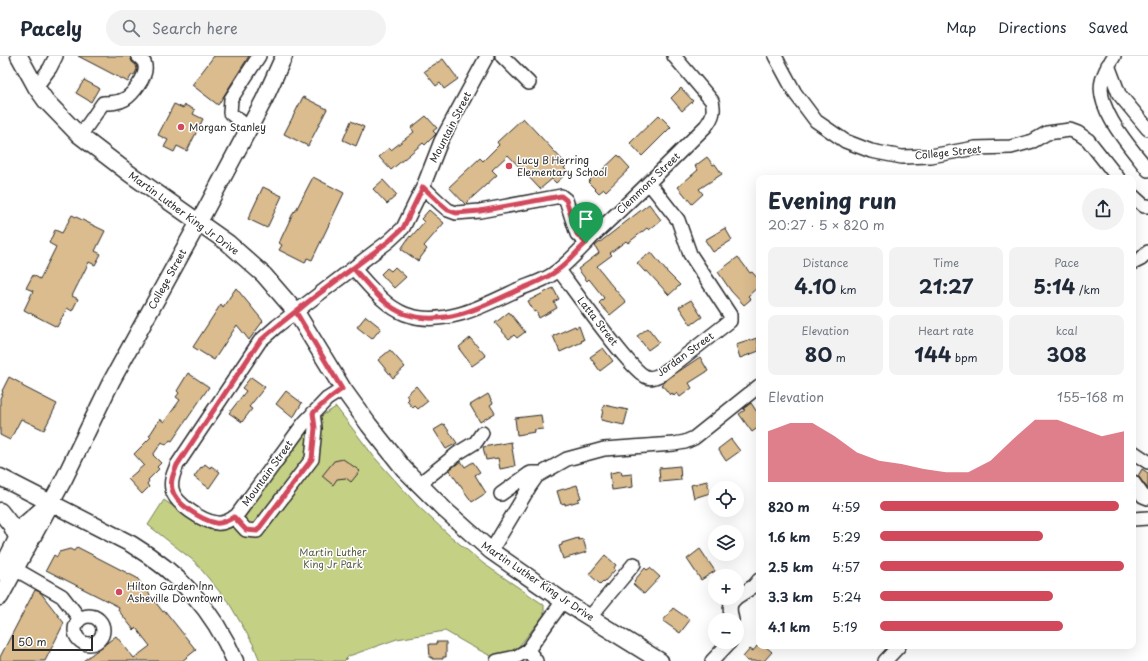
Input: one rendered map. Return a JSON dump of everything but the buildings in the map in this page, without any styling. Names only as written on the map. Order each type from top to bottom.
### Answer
[{"type":"main road","name":"Martin Luther King Jr Drive","points":[[19,56],[36,87],[57,114],[80,136],[112,162],[228,243],[264,275],[296,312],[342,389],[368,425],[404,469],[444,510],[490,551],[564,601],[657,660]]},
{"type":"main road","name":"College Street","points":[[8,570],[51,503],[111,382],[249,128],[284,56]]},
{"type":"main road","points":[[0,478],[131,544],[152,557],[186,585],[218,627],[235,661]]},
{"type":"main road","name":"College Street","points":[[0,597],[17,537],[24,525],[51,503]]},
{"type":"main road","points":[[0,511],[11,525],[17,537]]},
{"type":"street","points":[[36,87],[50,68],[56,56]]},
{"type":"street","points":[[80,136],[103,103],[115,103],[124,100],[131,94],[142,79],[146,66],[143,60],[138,56]]},
{"type":"street","points":[[249,128],[230,113],[231,99],[259,56]]},
{"type":"street","name":"Mountain Street","points":[[342,389],[327,400],[304,423],[234,517],[230,520],[217,523],[198,517],[182,504],[172,491],[171,480],[177,465],[260,341],[277,326],[389,241],[403,228],[423,187],[441,141],[487,56]]},
{"type":"street","points":[[502,56],[529,83]]},
{"type":"street","name":"Clemmons Street","points":[[353,268],[376,294],[390,306],[404,314],[433,318],[447,317],[469,312],[552,274],[649,184],[712,118],[714,109],[712,101],[674,56]]},
{"type":"street","name":"College Street","points":[[775,56],[795,93],[816,120],[845,141],[871,151],[902,157],[931,156],[975,148],[1011,147],[1033,141],[1047,133],[1070,130],[1078,133],[1088,140],[1116,175]]},
{"type":"street","points":[[1111,61],[1119,94],[1148,129]]},
{"type":"street","points":[[1111,61],[1101,82],[1103,104],[1107,114],[1148,170]]},
{"type":"street","name":"Jordan Street","points":[[638,372],[647,377],[654,377],[662,374],[730,321],[730,315],[690,254],[678,220],[649,184]]},
{"type":"street","points":[[423,187],[448,210],[456,213],[480,211],[561,196],[566,200],[577,234],[586,243]]},
{"type":"street","points":[[1136,199],[1144,206],[1148,206]]},
{"type":"street","points":[[1136,262],[1148,252]]},
{"type":"street","name":"Latta Street","points":[[558,270],[638,372]]},
{"type":"street","points":[[490,551],[537,476],[567,459],[604,449],[685,442],[694,438],[756,388]]},
{"type":"street","points":[[234,517],[246,530],[257,531],[312,459],[315,428],[313,413]]},
{"type":"street","points":[[418,484],[458,453],[476,442],[482,433]]},
{"type":"street","points":[[1136,454],[1148,462]]},
{"type":"street","points":[[501,494],[531,473],[542,473]]},
{"type":"street","points":[[1136,486],[1143,496],[1148,498]]},
{"type":"street","points":[[1136,519],[1148,518]]},
{"type":"street","points":[[590,617],[634,564]]},
{"type":"street","points":[[8,570],[62,596],[80,619]]},
{"type":"street","points":[[744,593],[756,584]]},
{"type":"street","points":[[496,661],[516,657],[528,650],[564,601]]},
{"type":"street","points":[[712,661],[723,649]]},
{"type":"street","points":[[885,661],[896,649]]},
{"type":"street","points":[[528,650],[536,661]]},
{"type":"green space","name":"Martin Luther King Jr Park","points":[[336,407],[375,458],[418,506],[449,535],[484,564],[544,605],[544,615],[516,650],[493,657],[445,631],[397,639],[349,656],[344,661],[260,661],[253,644],[229,603],[194,561],[148,525],[164,500],[198,522],[221,531],[238,523],[304,433],[320,417]]},
{"type":"place","name":"Morgan Stanley","points":[[181,127]]},
{"type":"place","name":"Lucy B Herring Elementary School","points":[[509,166]]},
{"type":"place","name":"Hilton Garden Inn Asheville Downtown","points":[[119,592]]},
{"type":"route","points":[[586,243],[552,274],[469,312],[447,317],[418,317],[404,314],[390,306],[376,294],[353,268],[308,302],[296,312],[277,326],[260,341],[177,465],[171,480],[172,491],[182,504],[198,517],[217,523],[230,520],[234,517],[246,530],[257,531],[312,459],[315,428],[313,413],[342,389],[296,312],[308,302],[389,241],[403,228],[423,187],[448,210],[456,213],[480,211],[561,196],[566,200],[577,234],[586,243]]}]
